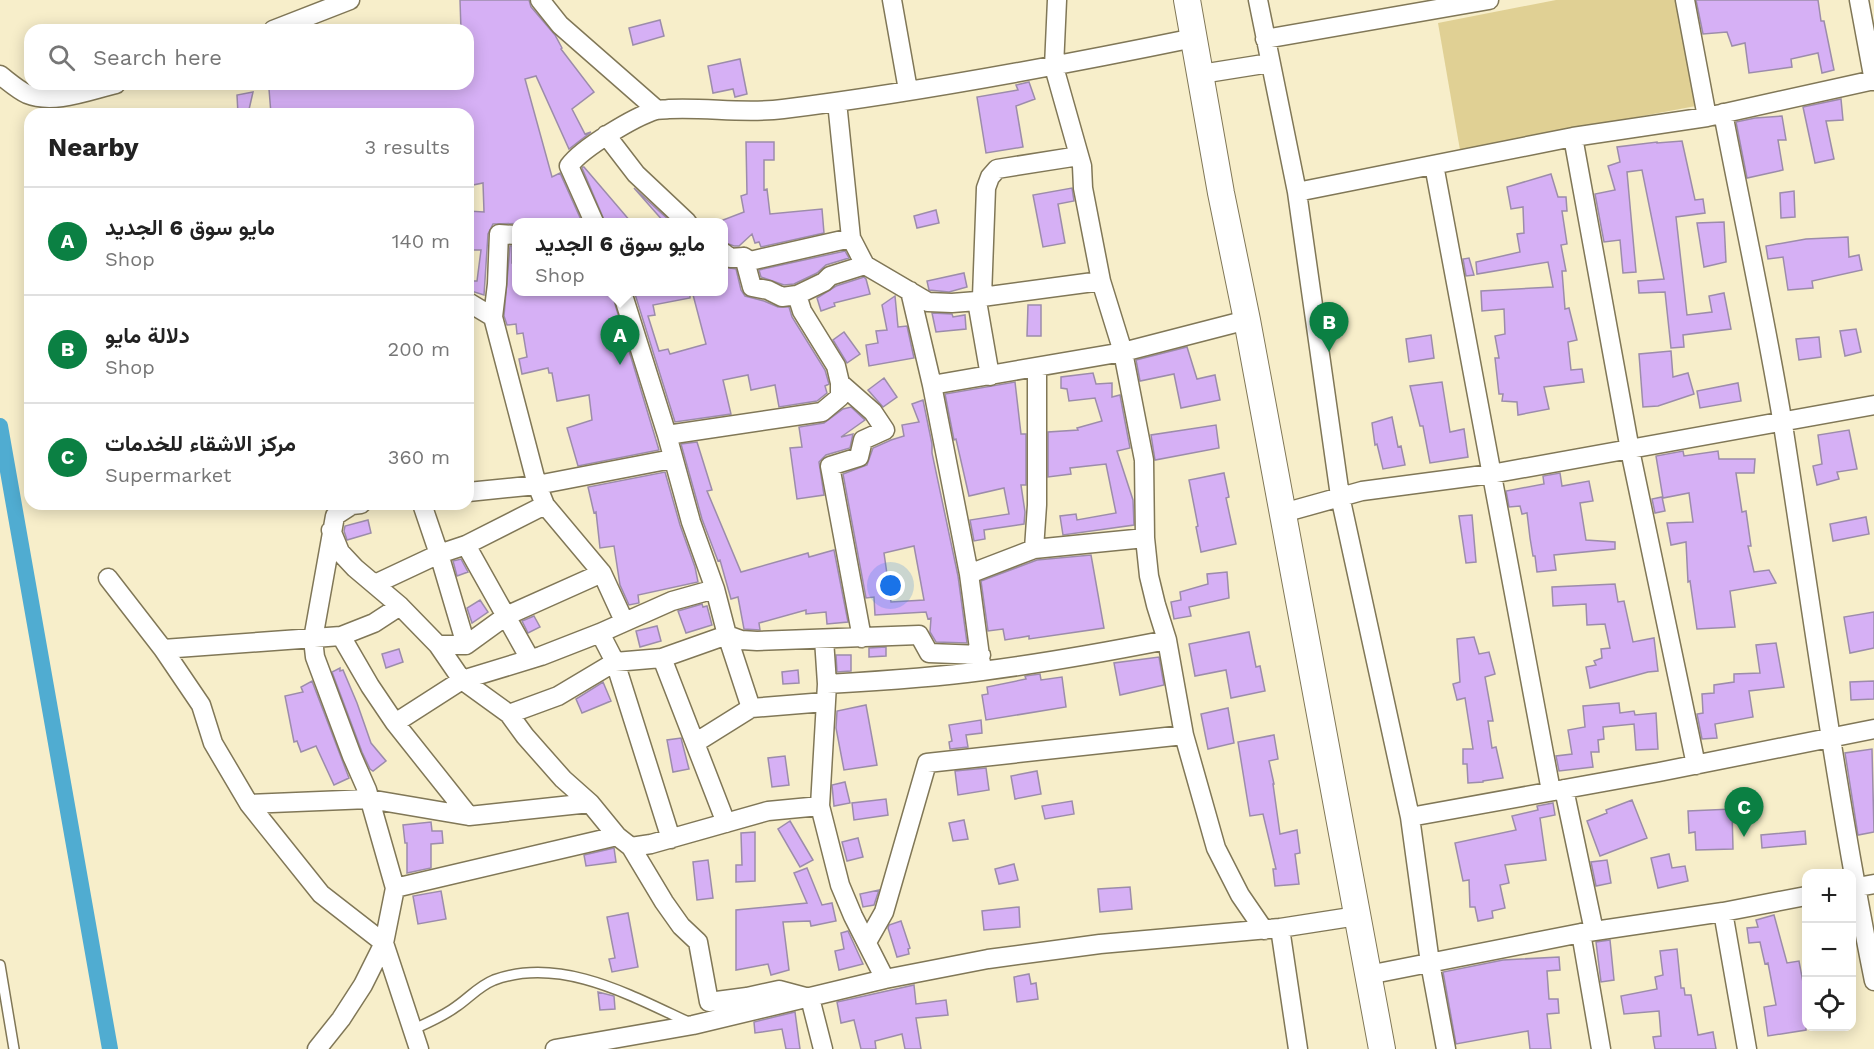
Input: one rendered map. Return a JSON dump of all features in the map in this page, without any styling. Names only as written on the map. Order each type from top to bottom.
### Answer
[{"type":"street","points":[[288,24],[350,0]]},
{"type":"street","points":[[540,0],[560,25],[657,110]]},
{"type":"street","points":[[892,0],[908,90]]},
{"type":"street","points":[[1057,0],[1054,67],[1079,156],[1101,281],[1123,352],[1144,460],[1145,538],[1149,576],[1167,640],[1184,735],[1216,848],[1240,896],[1272,929],[1298,1049]]},
{"type":"street","points":[[1187,0],[1221,193],[1247,320],[1382,1049]]},
{"type":"street","points":[[1258,0],[1297,192],[1340,496],[1410,817],[1430,963],[1446,1049]]},
{"type":"street","points":[[1265,39],[1408,7],[1489,0]]},
{"type":"street","points":[[1685,0],[1715,115],[1783,422],[1850,869]]},
{"type":"street","points":[[1297,192],[1573,137],[1715,115],[1874,80],[1859,0]]},
{"type":"street","points":[[592,218],[569,166],[575,158],[606,135],[657,110],[687,107],[772,111],[1054,67],[1194,38]]},
{"type":"street","points":[[1201,75],[1270,63]]},
{"type":"street","points":[[0,75],[27,94],[45,98],[62,97],[91,90]]},
{"type":"street","points":[[837,102],[851,238],[865,266],[928,302],[979,299],[1101,281]]},
{"type":"street","points":[[606,135],[636,174],[683,218]]},
{"type":"street","points":[[1573,137],[1630,450],[1696,765]]},
{"type":"street","points":[[990,376],[979,299],[986,188],[990,177],[997,169],[1079,156]]},
{"type":"street","points":[[1434,165],[1491,474],[1588,932],[1601,1049]]},
{"type":"street","points":[[512,235],[499,234],[493,317],[537,486],[545,505],[602,573],[624,621]]},
{"type":"street","points":[[728,257],[744,257],[750,261],[851,238]]},
{"type":"street","points":[[744,257],[752,287],[768,290],[782,297],[797,295],[824,282],[830,276],[865,266]]},
{"type":"street","points":[[910,291],[932,385],[969,574],[982,663]]},
{"type":"street","points":[[667,435],[822,412],[840,397],[836,366],[802,311],[797,295]]},
{"type":"street","points":[[624,296],[667,435],[691,522],[715,589],[751,708]]},
{"type":"street","points":[[474,306],[493,317]]},
{"type":"street","points":[[932,385],[1123,352],[1247,320]]},
{"type":"street","points":[[1034,549],[1037,505],[1037,368]]},
{"type":"street","points":[[840,383],[873,412],[885,430],[863,440],[859,457],[830,466],[862,639]]},
{"type":"street","points":[[1283,513],[1340,496],[1380,488],[1491,474],[1874,405]]},
{"type":"street","points":[[474,491],[537,486],[672,459]]},
{"type":"street","points":[[375,584],[439,554],[466,545],[545,505]]},
{"type":"street","points":[[317,1049],[341,1019],[363,985],[384,944],[395,888],[369,799],[315,657],[313,639],[331,530],[334,516],[344,510]]},
{"type":"street","points":[[424,510],[466,645]]},
{"type":"street","points":[[331,530],[340,552],[355,568],[400,606],[438,645],[462,680],[509,714],[563,779],[590,803],[624,841],[681,926],[698,942],[709,1002],[779,990],[810,998]]},
{"type":"street","points":[[969,574],[1034,549],[1145,538]]},
{"type":"street","points":[[466,545],[530,659]]},
{"type":"street","points":[[438,645],[466,645],[506,616],[602,573]]},
{"type":"street","points":[[108,578],[163,649],[201,705],[213,743],[249,804],[321,894],[384,944],[419,1049]]},
{"type":"street","points":[[395,723],[462,680],[530,659],[600,633],[672,601],[715,589]]},
{"type":"street","points":[[163,649],[342,636],[374,623],[400,606]]},
{"type":"street","points":[[600,633],[615,662],[671,839]]},
{"type":"street","points":[[509,714],[558,696],[615,662],[662,658],[727,634],[741,640],[757,641],[862,639],[919,635],[930,652],[982,663]]},
{"type":"street","points":[[342,636],[370,686],[395,723],[469,816]]},
{"type":"street","points":[[824,639],[826,693],[820,806],[840,885],[885,979]]},
{"type":"street","points":[[695,743],[751,708],[915,678],[982,663],[1080,657],[1167,640]]},
{"type":"street","points":[[662,658],[726,823]]},
{"type":"street","points":[[1410,817],[1696,765],[1874,729]]},
{"type":"street","points":[[867,942],[884,912],[927,764],[1184,735]]},
{"type":"street","points":[[249,804],[369,799],[469,816],[590,803]]},
{"type":"street","points":[[395,888],[624,841],[671,839],[768,811],[820,806]]},
{"type":"street","points":[[1856,887],[1874,884]]},
{"type":"street","points":[[1368,975],[1588,932],[1723,912],[1802,897]]},
{"type":"street","points":[[1856,901],[1874,981]]},
{"type":"street","points":[[1723,912],[1747,1049]]},
{"type":"street","points":[[555,1049],[693,1025],[885,979],[988,959],[1100,944],[1272,929],[1357,916]]},
{"type":"street","points":[[810,998],[823,1049]]},
{"type":"lane","points":[[0,965],[14,1049]]},
{"type":"lane","points":[[412,1030],[455,1008],[479,987],[495,980],[518,974],[549,973],[565,975],[618,990],[693,1025]]},
{"type":"shaded area","points":[[1556,0],[1675,0],[1696,106],[1460,150],[1438,23]]},
{"type":"building","points":[[460,0],[529,0],[531,7],[555,35],[561,49],[594,92],[572,109],[585,134],[591,132],[569,149],[536,76],[525,79],[552,177],[560,173],[580,218],[512,218],[512,224],[493,224],[488,234],[484,295],[474,292],[481,250],[474,250],[474,211],[484,212],[483,183],[474,185],[474,108],[271,108],[269,90],[474,90],[474,24],[461,24]]},
{"type":"building","points":[[1696,0],[1818,0],[1834,70],[1822,73],[1818,53],[1791,59],[1792,67],[1749,73],[1745,43],[1732,46],[1727,32],[1703,34]]},
{"type":"building","points":[[660,20],[664,36],[633,45],[629,28]]},
{"type":"building","points":[[740,59],[747,94],[735,97],[733,89],[713,93],[708,66]]},
{"type":"building","points":[[1029,82],[1035,99],[1016,106],[1023,147],[986,153],[977,97],[1018,90],[1016,85]]},
{"type":"building","points":[[253,92],[249,108],[238,108],[237,95]]},
{"type":"building","points":[[1841,99],[1843,120],[1826,121],[1834,159],[1815,163],[1803,107]]},
{"type":"building","points":[[1782,116],[1786,140],[1778,140],[1783,170],[1747,178],[1736,122]]},
{"type":"building","points":[[1682,141],[1695,200],[1703,199],[1705,213],[1676,217],[1687,315],[1712,312],[1709,296],[1724,293],[1731,329],[1683,335],[1684,347],[1671,348],[1665,292],[1639,293],[1638,281],[1664,279],[1642,170],[1627,172],[1636,272],[1623,273],[1620,240],[1604,242],[1595,194],[1615,190],[1608,166],[1620,162],[1617,147]]},
{"type":"building","points":[[746,142],[774,142],[774,160],[764,160],[764,190],[767,189],[770,214],[822,209],[824,233],[761,247],[759,242],[755,243],[752,234],[739,246],[728,244],[728,218],[744,212],[741,196],[747,194]]},
{"type":"building","points":[[584,167],[628,218],[603,218],[582,168]]},
{"type":"building","points":[[1551,174],[1558,197],[1566,197],[1567,211],[1562,211],[1567,244],[1561,245],[1566,271],[1562,271],[1565,309],[1569,308],[1577,340],[1568,342],[1571,370],[1582,369],[1584,382],[1544,387],[1549,409],[1518,415],[1517,402],[1502,401],[1503,394],[1499,394],[1495,358],[1499,358],[1495,336],[1505,334],[1504,309],[1482,311],[1481,291],[1553,287],[1548,262],[1477,274],[1476,262],[1520,252],[1517,234],[1524,233],[1523,207],[1511,209],[1507,187]]},
{"type":"building","points":[[634,188],[667,218],[660,218]]},
{"type":"building","points":[[1072,188],[1074,201],[1058,204],[1065,243],[1043,247],[1033,195]]},
{"type":"building","points":[[1794,191],[1795,217],[1781,218],[1780,193]]},
{"type":"building","points":[[936,210],[939,223],[917,228],[914,216]]},
{"type":"building","points":[[1724,222],[1726,262],[1704,267],[1697,223]]},
{"type":"building","points":[[1848,237],[1849,257],[1859,255],[1862,270],[1812,281],[1813,288],[1788,290],[1783,257],[1768,259],[1766,246],[1806,239]]},
{"type":"building","points":[[510,246],[512,246],[512,296],[613,296],[659,450],[578,466],[567,428],[592,420],[589,395],[557,401],[552,373],[549,373],[548,368],[522,374],[519,359],[527,357],[523,333],[517,334],[516,324],[507,325],[504,316]]},
{"type":"building","points":[[845,251],[849,258],[826,265],[817,273],[794,284],[784,285],[761,277],[759,270]]},
{"type":"building","points":[[1469,258],[1474,275],[1466,276],[1463,259]]},
{"type":"building","points":[[728,268],[736,269],[741,290],[745,296],[778,307],[789,307],[792,317],[825,370],[829,384],[825,386],[827,393],[817,401],[779,407],[775,385],[751,390],[748,375],[723,380],[731,414],[675,422],[636,296],[690,296],[690,298],[653,305],[655,315],[648,316],[659,351],[668,349],[670,354],[706,344],[693,296],[728,296]]},
{"type":"building","points":[[964,273],[967,287],[949,292],[929,290],[927,281]]},
{"type":"building","points":[[864,277],[870,294],[834,303],[835,306],[821,311],[817,298],[836,286]]},
{"type":"building","points":[[895,296],[898,327],[907,326],[914,358],[869,366],[866,345],[878,343],[876,331],[887,330],[882,305]]},
{"type":"building","points":[[1028,305],[1041,305],[1041,336],[1027,336]]},
{"type":"building","points":[[932,313],[952,314],[953,317],[965,315],[966,329],[936,332]]},
{"type":"building","points":[[1856,329],[1861,352],[1845,356],[1840,331]]},
{"type":"building","points":[[844,332],[860,354],[847,363],[833,340]]},
{"type":"building","points":[[1431,335],[1434,358],[1409,362],[1406,339]]},
{"type":"building","points":[[1819,337],[1821,357],[1799,360],[1796,339]]},
{"type":"building","points":[[1187,347],[1197,379],[1215,375],[1220,400],[1181,408],[1174,374],[1140,381],[1136,360]]},
{"type":"building","points":[[1671,351],[1673,377],[1688,373],[1694,394],[1658,406],[1643,407],[1639,354]]},
{"type":"building","points":[[1093,373],[1096,384],[1112,383],[1112,397],[1120,395],[1130,448],[1117,451],[1133,500],[1134,525],[1063,535],[1060,516],[1076,514],[1077,520],[1116,513],[1106,464],[1070,468],[1071,474],[1048,477],[1048,432],[1078,430],[1077,428],[1102,421],[1095,398],[1069,401],[1067,389],[1061,388],[1061,377]]},
{"type":"building","points":[[884,378],[897,397],[883,407],[868,390]]},
{"type":"building","points":[[1015,382],[1021,434],[1026,434],[1026,485],[1021,485],[1025,512],[1024,524],[984,530],[985,539],[974,541],[970,520],[1009,514],[1004,488],[969,496],[945,394]]},
{"type":"building","points":[[1442,382],[1450,432],[1464,429],[1468,457],[1430,463],[1423,426],[1420,426],[1410,386]]},
{"type":"building","points":[[1738,383],[1741,401],[1700,408],[1697,391]]},
{"type":"building","points":[[923,400],[958,576],[967,643],[936,642],[930,632],[931,618],[928,619],[926,612],[875,615],[874,597],[866,598],[843,474],[867,465],[873,448],[904,436],[902,425],[919,422],[912,404]],"holes":[[[914,546],[924,600],[891,602],[884,553]]]},
{"type":"building","points":[[851,407],[865,420],[841,437],[853,434],[850,448],[826,455],[819,462],[824,495],[797,499],[790,448],[802,447],[799,427],[824,423],[843,409]]},
{"type":"building","points":[[1392,417],[1398,447],[1401,446],[1405,465],[1383,469],[1377,444],[1375,445],[1372,423]]},
{"type":"building","points":[[1216,425],[1219,448],[1155,460],[1151,435]]},
{"type":"building","points":[[1849,430],[1857,469],[1837,472],[1839,479],[1817,485],[1813,466],[1822,464],[1818,435]]},
{"type":"building","points":[[697,442],[712,490],[707,491],[741,572],[808,553],[809,557],[834,550],[848,622],[827,624],[826,612],[806,614],[806,610],[759,623],[760,630],[744,629],[738,597],[731,599],[720,560],[718,561],[702,519],[681,444]]},
{"type":"building","points":[[1683,451],[1684,456],[1718,451],[1719,459],[1755,459],[1754,473],[1736,473],[1742,512],[1746,511],[1751,546],[1748,546],[1754,572],[1769,570],[1776,583],[1730,591],[1735,627],[1697,629],[1690,581],[1688,582],[1686,542],[1671,545],[1667,523],[1693,522],[1689,493],[1663,498],[1656,456]]},
{"type":"building","points":[[665,472],[698,582],[638,595],[639,603],[629,605],[620,585],[614,546],[600,548],[596,512],[594,513],[588,487]]},
{"type":"building","points":[[1224,473],[1229,497],[1226,498],[1236,544],[1201,552],[1189,480]]},
{"type":"building","points":[[1560,473],[1562,486],[1589,481],[1593,501],[1580,503],[1586,540],[1615,542],[1615,549],[1554,555],[1556,570],[1537,572],[1527,513],[1522,514],[1520,506],[1509,507],[1506,491],[1544,484],[1543,476]]},
{"type":"building","points":[[1662,497],[1665,511],[1655,513],[1652,499]]},
{"type":"building","points":[[1472,515],[1476,562],[1466,563],[1459,516]]},
{"type":"building","points":[[1866,517],[1869,534],[1833,541],[1830,524]]},
{"type":"building","points":[[368,520],[371,533],[347,540],[345,526]]},
{"type":"building","points":[[1091,555],[1104,628],[1029,639],[1029,636],[1005,640],[1003,629],[988,631],[981,581],[1037,560]]},
{"type":"building","points":[[461,559],[468,572],[457,576],[453,561]]},
{"type":"building","points":[[1227,572],[1229,598],[1189,607],[1191,616],[1174,619],[1171,602],[1181,600],[1180,592],[1208,584],[1207,574]]},
{"type":"building","points":[[1615,584],[1618,602],[1624,601],[1633,642],[1654,638],[1658,671],[1590,688],[1586,667],[1596,665],[1594,661],[1602,658],[1601,649],[1610,648],[1605,624],[1587,625],[1586,604],[1553,606],[1552,587]]},
{"type":"building","points":[[480,600],[488,612],[472,623],[467,608]]},
{"type":"building","points":[[702,604],[703,607],[707,606],[712,625],[686,633],[678,611]]},
{"type":"building","points":[[1874,612],[1874,648],[1850,653],[1844,617]]},
{"type":"building","points":[[534,616],[540,627],[528,633],[522,621]]},
{"type":"building","points":[[657,626],[661,641],[640,647],[636,631]]},
{"type":"building","points":[[1249,632],[1256,667],[1260,666],[1265,691],[1231,698],[1226,670],[1195,676],[1189,644]]},
{"type":"building","points":[[1474,637],[1479,654],[1489,652],[1495,674],[1485,677],[1493,721],[1488,721],[1492,748],[1496,747],[1503,778],[1468,783],[1467,764],[1463,764],[1463,749],[1473,749],[1465,698],[1457,700],[1453,684],[1460,682],[1457,639]]},
{"type":"building","points":[[1776,643],[1784,687],[1749,691],[1753,717],[1715,724],[1717,738],[1702,739],[1697,714],[1703,713],[1702,694],[1714,693],[1714,685],[1734,682],[1734,674],[1760,673],[1756,645]]},
{"type":"building","points":[[886,647],[886,656],[869,657],[869,648]]},
{"type":"building","points":[[399,649],[403,662],[386,668],[382,654]]},
{"type":"building","points":[[836,655],[851,655],[851,671],[837,672]]},
{"type":"building","points":[[1159,657],[1164,685],[1120,695],[1114,663]]},
{"type":"building","points":[[340,668],[340,671],[343,670],[357,703],[371,743],[386,761],[373,771],[362,752],[332,672]]},
{"type":"building","points":[[798,670],[799,683],[783,684],[782,672]]},
{"type":"building","points":[[1040,674],[1041,680],[1062,677],[1066,707],[986,720],[982,695],[988,694],[987,687]]},
{"type":"building","points":[[312,681],[349,778],[334,785],[316,746],[301,752],[297,741],[294,742],[285,696],[303,692],[301,687]]},
{"type":"building","points":[[1874,681],[1874,699],[1851,700],[1850,682]]},
{"type":"building","points":[[603,682],[611,701],[582,713],[576,699]]},
{"type":"building","points":[[1619,703],[1620,713],[1634,711],[1635,715],[1656,713],[1658,749],[1636,750],[1634,724],[1603,727],[1604,739],[1598,740],[1599,752],[1591,752],[1593,767],[1559,771],[1556,756],[1572,754],[1568,730],[1585,727],[1583,706]]},
{"type":"building","points":[[866,705],[877,765],[844,770],[836,728],[837,711]]},
{"type":"building","points":[[1228,708],[1234,743],[1208,749],[1201,714]]},
{"type":"building","points":[[981,720],[982,733],[966,735],[968,747],[950,749],[949,742],[952,741],[949,725]]},
{"type":"building","points":[[1274,735],[1278,759],[1269,761],[1280,834],[1297,830],[1300,853],[1295,854],[1299,884],[1275,886],[1273,869],[1276,869],[1263,814],[1250,816],[1238,742]]},
{"type":"building","points":[[681,738],[689,769],[673,772],[667,740]]},
{"type":"building","points":[[1872,749],[1874,832],[1858,835],[1845,753]]},
{"type":"building","points":[[785,756],[789,785],[772,787],[768,758]]},
{"type":"building","points":[[986,768],[989,790],[958,795],[955,771]]},
{"type":"building","points":[[1037,771],[1041,794],[1015,799],[1011,776]]},
{"type":"building","points":[[845,782],[850,803],[834,806],[832,785]]},
{"type":"building","points":[[886,799],[888,815],[854,820],[852,803]]},
{"type":"building","points":[[1632,800],[1647,838],[1600,856],[1587,821],[1607,813],[1606,810]]},
{"type":"building","points":[[1072,801],[1074,814],[1045,819],[1042,806]]},
{"type":"building","points":[[1553,803],[1555,815],[1540,818],[1546,860],[1505,865],[1509,883],[1500,885],[1505,908],[1492,911],[1493,918],[1478,921],[1475,907],[1470,907],[1469,880],[1463,881],[1455,843],[1516,830],[1512,816],[1538,810],[1537,806]]},
{"type":"building","points":[[1732,809],[1733,849],[1696,850],[1695,832],[1689,833],[1688,811]]},
{"type":"building","points":[[964,820],[968,839],[953,841],[949,823]]},
{"type":"building","points":[[790,821],[813,860],[800,867],[778,829]]},
{"type":"building","points":[[431,822],[432,831],[442,831],[443,843],[431,844],[431,868],[407,873],[407,843],[405,843],[403,825]]},
{"type":"building","points":[[1805,831],[1806,844],[1762,848],[1761,835]]},
{"type":"building","points":[[755,832],[755,881],[736,882],[736,865],[742,865],[741,833]]},
{"type":"building","points":[[858,838],[863,857],[847,861],[842,842]]},
{"type":"building","points":[[614,848],[616,862],[586,866],[584,855]]},
{"type":"building","points":[[1669,854],[1672,868],[1685,866],[1688,881],[1658,888],[1651,858]]},
{"type":"building","points":[[708,860],[713,898],[697,900],[693,862]]},
{"type":"building","points":[[1607,860],[1611,883],[1596,886],[1591,862]]},
{"type":"building","points":[[1014,864],[1018,880],[999,884],[995,869]]},
{"type":"building","points":[[807,868],[822,905],[832,903],[836,921],[811,926],[810,921],[783,922],[789,970],[771,975],[768,964],[736,970],[736,910],[807,903],[794,873]]},
{"type":"building","points":[[1130,887],[1132,909],[1100,912],[1098,889]]},
{"type":"building","points":[[879,890],[874,905],[863,907],[860,894]]},
{"type":"building","points":[[441,891],[446,919],[418,924],[413,896]]},
{"type":"building","points":[[1019,907],[1020,927],[984,930],[982,911]]},
{"type":"building","points":[[628,913],[638,967],[612,972],[609,959],[615,958],[607,917]]},
{"type":"building","points":[[1774,915],[1787,963],[1799,961],[1802,977],[1802,1031],[1768,1036],[1764,1007],[1776,1005],[1768,963],[1765,964],[1760,942],[1749,943],[1747,928],[1758,927],[1756,920]]},
{"type":"building","points":[[901,921],[910,948],[908,949],[909,954],[897,957],[888,928],[889,925]]},
{"type":"building","points":[[848,931],[863,964],[839,970],[835,951],[844,949],[841,933]]},
{"type":"building","points":[[1610,940],[1614,980],[1601,982],[1596,942]]},
{"type":"building","points":[[1677,949],[1681,988],[1684,988],[1685,995],[1691,995],[1698,1035],[1713,1032],[1716,1049],[1655,1049],[1653,1037],[1661,1036],[1659,1011],[1624,1014],[1621,996],[1657,989],[1655,977],[1663,975],[1660,951]]},
{"type":"building","points":[[1559,957],[1560,970],[1547,971],[1549,999],[1558,999],[1559,1013],[1547,1014],[1551,1049],[1530,1049],[1528,1031],[1456,1044],[1443,972],[1503,960]]},
{"type":"building","points":[[1029,974],[1031,984],[1036,983],[1038,999],[1017,1002],[1014,977]]},
{"type":"building","points":[[914,985],[916,1004],[946,1000],[948,1015],[916,1018],[921,1049],[905,1049],[902,1034],[875,1041],[876,1049],[861,1049],[854,1020],[841,1023],[837,1002]]},
{"type":"building","points":[[598,992],[614,996],[615,1009],[600,1010]]},
{"type":"building","points":[[795,1012],[800,1049],[786,1049],[782,1029],[755,1033],[754,1022]]},
{"type":"waterway","points":[[0,426],[110,1049]]},
{"type":"place","name":"دلالة مايو","points":[[1329,352]]},
{"type":"place","name":"مايو سوق 6 الجديد","points":[[620,365]]},
{"type":"place","name":"مركز الاشقاء للخدمات","points":[[1744,837]]}]
